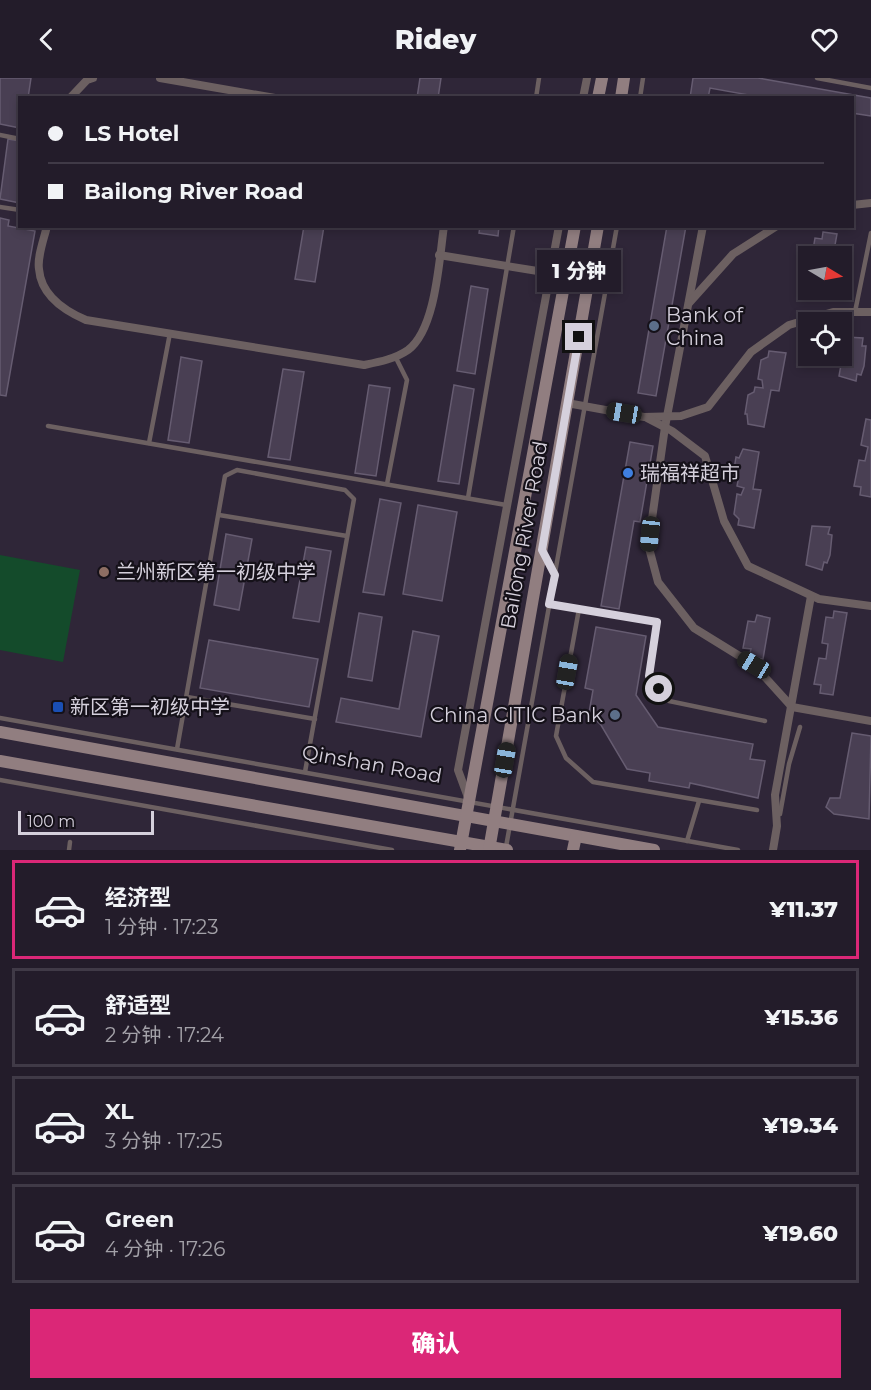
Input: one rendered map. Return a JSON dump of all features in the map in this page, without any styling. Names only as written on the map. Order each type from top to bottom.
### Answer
[{"type":"main road","points":[[598,96],[602,78]]},
{"type":"main road","points":[[621,96],[624,78]]},
{"type":"main road","name":"Bailong River Road","points":[[461,846],[575,228]]},
{"type":"main road","name":"Bailong River Road","points":[[490,848],[598,228]]},
{"type":"main road","name":"Qinshan Road","points":[[0,732],[654,850]]},
{"type":"main road","points":[[0,761],[461,846],[506,850]]},
{"type":"main road","points":[[573,850],[576,836]]},
{"type":"street","points":[[72,96],[87,80],[93,78]]},
{"type":"street","points":[[160,78],[264,96]]},
{"type":"street","points":[[583,96],[586,78]]},
{"type":"street","points":[[854,205],[871,203]]},
{"type":"street","points":[[46,228],[39,269],[47,291],[65,311],[86,320],[364,365],[395,356],[407,350],[420,338],[429,316],[444,228]]},
{"type":"street","name":"Bailong River Road","points":[[469,801],[458,770],[559,228]]},
{"type":"street","points":[[703,228],[664,427],[649,548],[658,582],[694,628],[754,665],[792,707],[871,721]]},
{"type":"street","points":[[688,303],[733,254],[774,228]]},
{"type":"street","points":[[440,255],[550,273]]},
{"type":"street","points":[[567,403],[644,417],[681,416],[708,407],[751,352],[789,326],[833,312],[871,312]]},
{"type":"street","points":[[644,417],[664,427],[705,456],[724,521],[748,566],[819,599],[871,606]]},
{"type":"street","points":[[542,550],[555,575]]},
{"type":"street","points":[[773,850],[777,826],[775,795],[811,596]]},
{"type":"lane","points":[[536,96],[539,78]]},
{"type":"lane","points":[[640,96],[644,78]]},
{"type":"lane","points":[[817,78],[871,87]]},
{"type":"lane","points":[[0,135],[18,139]]},
{"type":"lane","points":[[0,207],[18,210]]},
{"type":"lane","points":[[468,498],[514,228]]},
{"type":"lane","name":"Bailong River Road","points":[[506,850],[617,228]]},
{"type":"lane","points":[[855,312],[871,233]]},
{"type":"lane","points":[[149,443],[170,333]]},
{"type":"lane","points":[[387,484],[406,380],[395,356]]},
{"type":"lane","points":[[48,426],[507,505]]},
{"type":"lane","points":[[177,749],[225,476],[237,470],[345,490],[354,499],[305,772]]},
{"type":"lane","points":[[219,515],[347,536]]},
{"type":"lane","points":[[549,604],[657,622],[649,676],[669,701],[765,720]]},
{"type":"lane","points":[[579,609],[556,735],[566,758],[593,782],[757,810]]},
{"type":"lane","points":[[187,696],[315,719]]},
{"type":"lane","name":"Qinshan Road","points":[[0,718],[512,807],[738,850]]},
{"type":"lane","points":[[777,826],[789,764],[800,727]]},
{"type":"lane","points":[[0,780],[392,850]]},
{"type":"lane","points":[[687,841],[699,801]]},
{"type":"lane","points":[[69,850],[70,842]]},
{"type":"green space","points":[[0,555],[80,570],[63,662],[0,650]]},
{"type":"building","points":[[0,78],[31,78],[28,96],[18,96],[18,128],[0,124]]},
{"type":"building","points":[[420,78],[441,78],[438,96],[417,96]]},
{"type":"building","points":[[693,78],[758,78],[871,98],[871,116],[854,113],[854,96],[754,96],[710,88],[708,96],[690,96]]},
{"type":"building","points":[[8,139],[18,141],[18,203],[0,199]]},
{"type":"building","points":[[0,218],[9,220],[8,226],[35,231],[6,396],[0,395]]},
{"type":"building","points":[[304,228],[324,228],[315,282],[295,279]]},
{"type":"building","points":[[480,228],[499,228],[498,236],[479,233]]},
{"type":"building","points":[[667,228],[686,228],[656,396],[638,393]]},
{"type":"building","points":[[823,232],[837,234],[835,246],[814,246],[815,238],[822,239]]},
{"type":"building","points":[[471,286],[488,289],[475,374],[457,371]]},
{"type":"building","points":[[852,337],[863,338],[862,346],[866,346],[861,375],[857,374],[856,381],[839,376],[841,366],[852,366]]},
{"type":"building","points":[[769,351],[786,353],[779,391],[771,390],[764,427],[748,424],[747,414],[745,414],[748,395],[754,392],[755,387],[763,388],[762,380],[758,379],[761,360],[768,357]]},
{"type":"building","points":[[181,357],[202,361],[189,443],[168,440]]},
{"type":"building","points":[[283,369],[304,372],[290,460],[268,457]]},
{"type":"building","points":[[369,385],[390,388],[376,476],[355,473]]},
{"type":"building","points":[[454,385],[474,389],[459,484],[438,481]]},
{"type":"building","points":[[866,419],[871,420],[871,497],[860,495],[861,487],[854,486],[859,460],[865,461],[868,447],[861,445]]},
{"type":"building","points":[[630,442],[653,446],[640,522],[634,521],[619,609],[601,606]]},
{"type":"building","points":[[743,449],[759,452],[753,489],[761,490],[754,528],[738,525],[739,519],[734,514],[737,494],[741,495],[744,488],[737,486],[738,481],[733,476],[736,457],[739,458]]},
{"type":"building","points":[[380,499],[401,503],[384,595],[363,592]]},
{"type":"building","points":[[418,505],[457,512],[442,601],[403,594]]},
{"type":"building","points":[[812,526],[830,527],[828,534],[832,535],[830,555],[827,563],[824,562],[822,570],[806,565]]},
{"type":"building","points":[[226,534],[252,539],[239,610],[214,605]]},
{"type":"building","points":[[306,547],[331,551],[319,622],[293,618]]},
{"type":"building","points":[[834,611],[847,613],[833,695],[820,693],[821,685],[814,684],[819,658],[826,659],[828,644],[822,643],[826,617],[833,618]]},
{"type":"building","points":[[359,613],[382,617],[372,681],[348,677]]},
{"type":"building","points":[[757,615],[770,618],[763,659],[749,657],[751,649],[743,648],[748,621],[755,622]]},
{"type":"building","points":[[596,627],[646,636],[636,695],[658,727],[753,744],[750,759],[765,761],[758,798],[690,783],[689,788],[649,781],[650,773],[627,769],[601,725],[589,713],[593,690],[585,688]]},
{"type":"building","points":[[413,631],[439,636],[421,737],[336,722],[341,698],[399,709]]},
{"type":"building","points":[[209,640],[318,659],[309,707],[200,688]]},
{"type":"building","points":[[852,733],[871,736],[869,819],[834,814],[826,807],[830,798],[840,798]]},
{"type":"place","name":"Bank of China","points":[[654,326]]},
{"type":"place","name":"瑞福祥超市","points":[[628,473]]},
{"type":"place","name":"兰州新区第一初级中学","points":[[104,572]]},
{"type":"place","name":"新区第一初级中学","points":[[58,707]]},
{"type":"place","name":"China CITIC Bank","points":[[615,715]]},
{"type":"route","points":[[579,337],[542,550],[555,575],[549,604],[657,622],[649,676],[659,689]]}]
